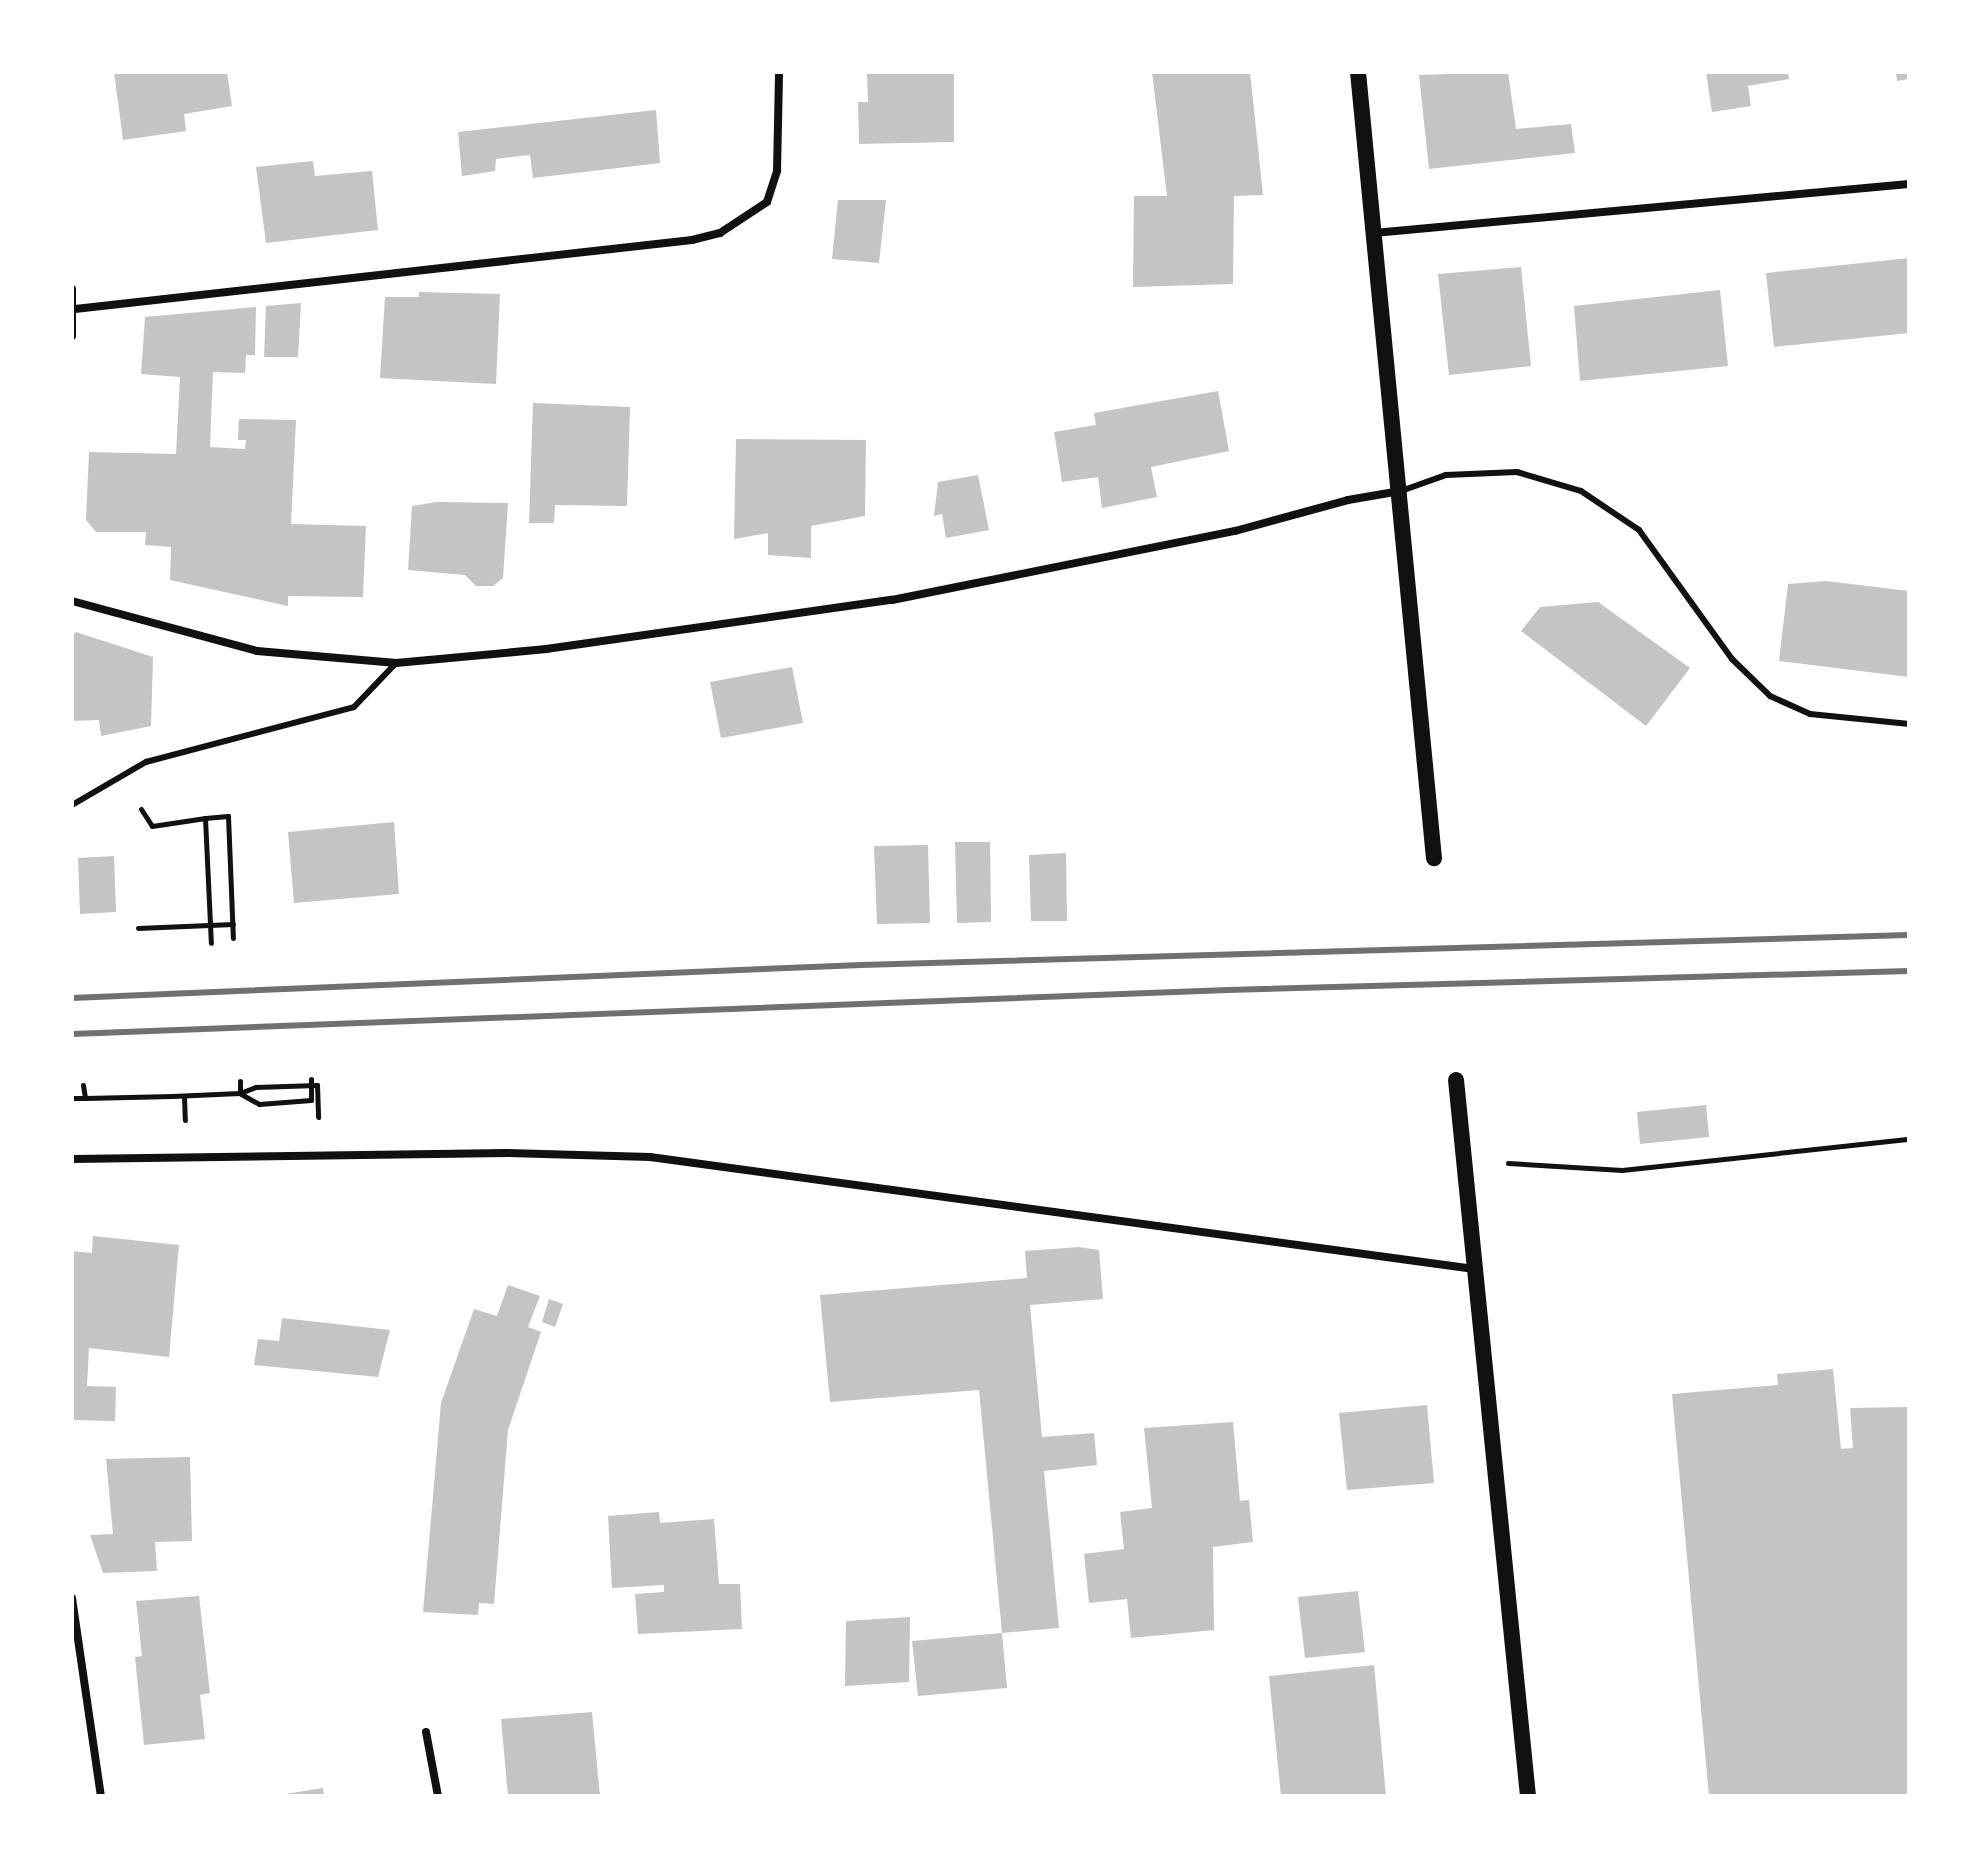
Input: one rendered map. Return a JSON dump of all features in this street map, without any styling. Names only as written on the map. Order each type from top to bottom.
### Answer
[{"type":"main road","points":[[1358,72],[1401,491],[1434,858]]},
{"type":"main road","points":[[1456,1080],[1528,1796]]},
{"type":"street","points":[[75,309],[720,233],[767,202],[777,171],[779,72]]},
{"type":"street","points":[[1374,233],[1909,184]]},
{"type":"street","points":[[72,289],[75,309],[72,336]]},
{"type":"street","points":[[72,601],[257,651],[396,663],[546,649],[892,600],[1235,531],[1348,500],[1401,491]]},
{"type":"street","points":[[72,1159],[507,1153],[650,1157],[1474,1269]]},
{"type":"street","points":[[72,1598],[101,1796]]},
{"type":"street","points":[[426,1732],[438,1796]]},
{"type":"lane","points":[[1401,491],[1446,475],[1517,472],[1581,491],[1639,530],[1732,659],[1770,696],[1810,714],[1909,724]]},
{"type":"lane","points":[[72,805],[117,776],[146,762],[354,707],[396,663]]},
{"type":"path","points":[[117,776],[152,826],[228,816],[233,938]]},
{"type":"path","points":[[205,818],[211,943]]},
{"type":"path","points":[[138,928],[233,924]]},
{"type":"path","points":[[240,1093],[259,1104],[311,1100],[311,1079]]},
{"type":"path","points":[[240,1081],[240,1093]]},
{"type":"path","points":[[83,1085],[85,1098]]},
{"type":"path","points":[[72,1098],[184,1096],[240,1093],[256,1087],[317,1085],[318,1111]]},
{"type":"path","points":[[184,1096],[184,1112]]},
{"type":"path","points":[[1463,1160],[1622,1170],[1909,1139]]},
{"type":"building","points":[[114,72],[227,72],[232,106],[184,114],[186,131],[123,140]]},
{"type":"building","points":[[867,72],[954,72],[954,142],[859,144],[858,102],[868,102]]},
{"type":"building","points":[[1152,72],[1250,72],[1263,195],[1234,196],[1233,284],[1133,287],[1134,196],[1167,196]]},
{"type":"building","points":[[1508,72],[1516,129],[1571,124],[1575,153],[1429,169],[1419,75]]},
{"type":"building","points":[[1706,72],[1788,72],[1789,79],[1748,86],[1751,106],[1712,112]]},
{"type":"building","points":[[1896,72],[1909,72],[1909,79],[1897,81]]},
{"type":"building","points":[[656,110],[660,163],[533,178],[530,155],[496,159],[495,171],[462,176],[458,132]]},
{"type":"building","points":[[313,161],[315,176],[372,171],[378,230],[266,243],[256,167]]},
{"type":"building","points":[[838,200],[886,200],[879,263],[832,259]]},
{"type":"building","points":[[1909,258],[1909,333],[1774,347],[1766,273]]},
{"type":"building","points":[[1521,267],[1531,366],[1449,375],[1438,274]]},
{"type":"building","points":[[1720,290],[1728,366],[1580,381],[1574,306]]},
{"type":"building","points":[[419,292],[500,294],[496,384],[380,378],[385,297],[419,297]]},
{"type":"building","points":[[301,303],[298,357],[264,357],[266,306]]},
{"type":"building","points":[[256,307],[255,355],[246,355],[245,373],[213,372],[210,447],[245,449],[246,440],[238,440],[239,419],[296,420],[291,524],[366,526],[363,597],[288,596],[288,606],[170,580],[171,547],[145,545],[146,532],[96,532],[86,520],[89,452],[176,454],[180,377],[141,374],[145,317]]},
{"type":"building","points":[[1218,391],[1229,451],[1151,467],[1157,497],[1102,508],[1098,477],[1062,482],[1054,432],[1096,425],[1094,413]]},
{"type":"building","points":[[533,403],[630,407],[627,506],[555,505],[554,523],[529,523]]},
{"type":"building","points":[[736,439],[866,440],[865,516],[811,526],[811,558],[768,555],[768,533],[734,539]]},
{"type":"building","points":[[978,475],[989,530],[946,538],[942,514],[934,516],[938,482]]},
{"type":"building","points":[[437,502],[508,503],[503,578],[493,586],[476,586],[465,575],[408,570],[412,506]]},
{"type":"building","points":[[1826,581],[1909,591],[1909,677],[1779,661],[1788,584]]},
{"type":"building","points":[[1598,602],[1690,668],[1646,726],[1521,631],[1540,607]]},
{"type":"building","points":[[76,632],[153,657],[151,726],[101,736],[99,720],[72,721],[72,635]]},
{"type":"building","points":[[792,667],[803,723],[721,738],[710,682]]},
{"type":"building","points":[[394,822],[399,894],[294,903],[288,832]]},
{"type":"building","points":[[955,842],[990,842],[991,922],[957,923]]},
{"type":"building","points":[[928,845],[930,923],[877,924],[874,846]]},
{"type":"building","points":[[1066,853],[1067,921],[1031,921],[1029,855]]},
{"type":"building","points":[[114,856],[116,912],[80,914],[78,858]]},
{"type":"building","points":[[1706,1105],[1709,1137],[1640,1144],[1637,1112]]},
{"type":"building","points":[[93,1236],[179,1245],[169,1357],[89,1348],[87,1386],[116,1387],[115,1421],[72,1420],[72,1251],[92,1253]]},
{"type":"building","points":[[1079,1247],[1099,1250],[1103,1299],[1030,1305],[1042,1437],[1094,1433],[1097,1465],[1044,1471],[1059,1628],[1002,1633],[979,1390],[830,1402],[820,1295],[1027,1278],[1025,1251]]},
{"type":"building","points":[[508,1285],[540,1296],[528,1327],[541,1332],[508,1430],[494,1604],[479,1603],[478,1615],[423,1612],[441,1403],[474,1309],[497,1316]]},
{"type":"building","points":[[549,1299],[563,1304],[555,1327],[542,1322]]},
{"type":"building","points":[[282,1318],[390,1330],[378,1377],[254,1365],[258,1339],[279,1341]]},
{"type":"building","points":[[1833,1369],[1841,1449],[1853,1448],[1850,1408],[1909,1407],[1909,1796],[1709,1796],[1672,1394],[1778,1385],[1777,1374]]},
{"type":"building","points":[[1427,1405],[1434,1483],[1347,1490],[1339,1413]]},
{"type":"building","points":[[1233,1422],[1240,1501],[1249,1500],[1253,1542],[1213,1547],[1214,1630],[1131,1638],[1127,1599],[1089,1603],[1084,1554],[1124,1549],[1120,1512],[1152,1508],[1144,1428]]},
{"type":"building","points":[[190,1457],[192,1541],[155,1542],[157,1571],[103,1573],[90,1535],[113,1534],[106,1459]]},
{"type":"building","points":[[659,1512],[660,1523],[714,1519],[719,1584],[740,1584],[742,1629],[638,1634],[635,1594],[664,1592],[664,1585],[612,1588],[608,1516]]},
{"type":"building","points":[[1358,1591],[1365,1652],[1305,1658],[1298,1597]]},
{"type":"building","points":[[199,1596],[210,1693],[200,1695],[205,1739],[144,1745],[135,1657],[142,1656],[136,1601]]},
{"type":"building","points":[[910,1617],[909,1682],[845,1686],[846,1621]]},
{"type":"building","points":[[1002,1633],[1007,1688],[918,1696],[912,1641]]},
{"type":"building","points":[[1374,1665],[1386,1796],[1281,1796],[1269,1676]]},
{"type":"building","points":[[592,1712],[600,1796],[508,1796],[501,1719]]},
{"type":"building","points":[[323,1788],[324,1796],[286,1796],[286,1794]]},
{"type":"railway","points":[[72,998],[861,965],[1909,935]]},
{"type":"railway","points":[[72,1034],[1228,990],[1909,971]]}]
